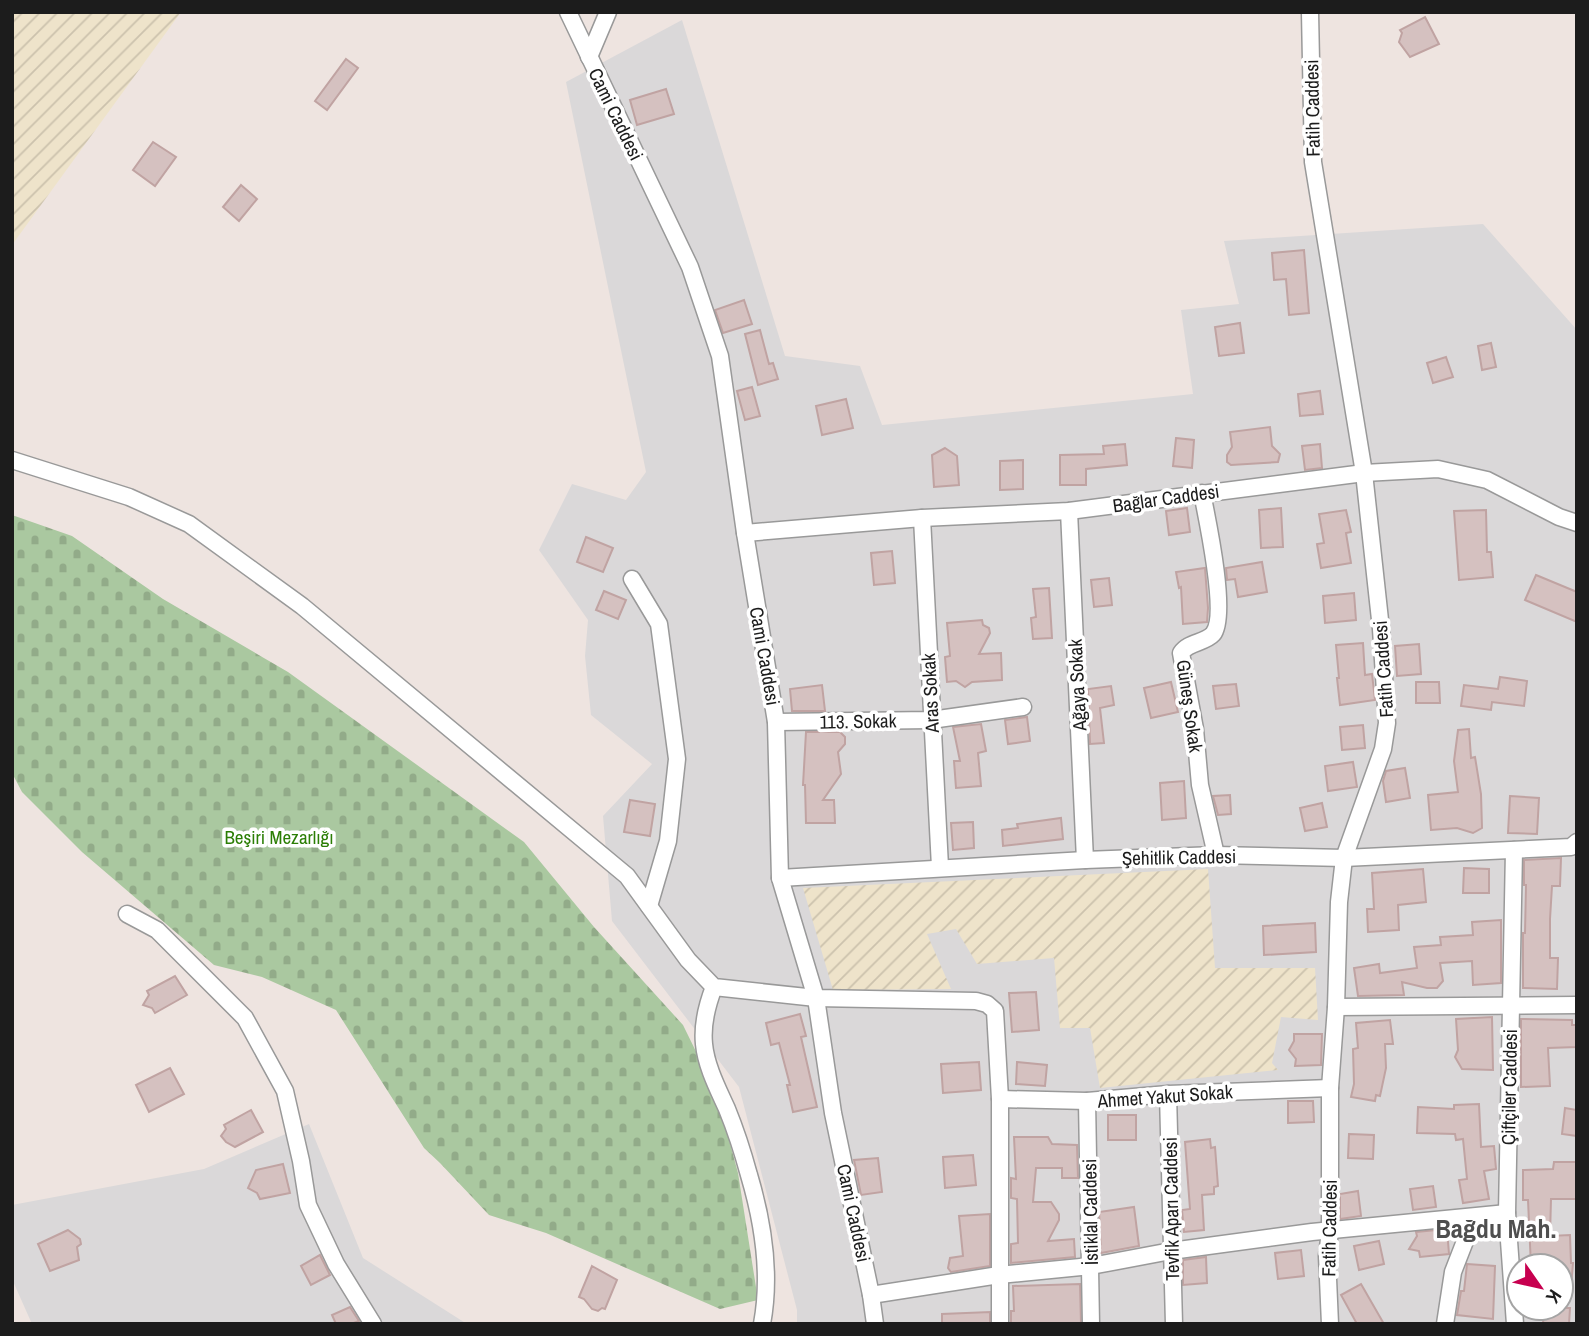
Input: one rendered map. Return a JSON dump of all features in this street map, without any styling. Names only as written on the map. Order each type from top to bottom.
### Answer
[{"type":"street","name":"Cami Caddesi","points":[[568,12],[690,267],[720,356],[776,722],[780,878],[816,998],[833,1113],[875,1324]]},
{"type":"street","points":[[589,57],[608,12]]},
{"type":"street","name":"Fatih Caddesi","points":[[1310,12],[1313,162],[1364,473],[1381,629],[1387,723],[1383,749],[1344,858],[1339,902],[1330,1088],[1327,1256],[1330,1324]]},
{"type":"street","points":[[12,460],[129,496],[189,524],[302,606],[627,876],[688,960],[714,987],[816,998],[976,1001],[987,1004],[995,1011],[1000,1099],[1000,1324]]},
{"type":"street","name":"Bağlar Caddesi","points":[[745,533],[922,518],[1069,511],[1364,473],[1438,469],[1487,480],[1559,517],[1577,523]]},
{"type":"street","name":"Güneş Sokak","points":[[1202,493],[1215,570],[1219,622],[1213,635],[1184,648],[1181,653],[1195,729],[1200,785],[1216,855]]},
{"type":"street","name":"Ağaya Sokak","points":[[1069,511],[1085,860]]},
{"type":"street","name":"Aras Sokak","points":[[922,518],[940,867]]},
{"type":"street","points":[[632,579],[659,624],[677,760],[668,841],[649,906]]},
{"type":"street","name":"113. Sokak","points":[[776,722],[931,720],[1023,707]]},
{"type":"street","name":"Şehitlik Caddesi","points":[[780,878],[940,867],[1216,855],[1344,858],[1571,847],[1577,842]]},
{"type":"street","name":"Çiftçiler Caddesi","points":[[1514,850],[1507,1213],[1516,1324]]},
{"type":"street","points":[[127,914],[157,930],[245,1018],[285,1091],[308,1205],[336,1264],[373,1324]]},
{"type":"street","points":[[714,987],[704,1021],[706,1056],[750,1178],[763,1247],[766,1288],[762,1324]]},
{"type":"street","points":[[1336,1007],[1577,1005]]},
{"type":"street","name":"Ahmet Yakut Sokak","points":[[1000,1099],[1087,1101],[1168,1094],[1330,1088]]},
{"type":"street","name":"Tevfik Aparı Caddesi","points":[[1168,1094],[1174,1324]]},
{"type":"street","name":"İstiklal Caddesi","points":[[1087,1101],[1091,1324]]},
{"type":"street","points":[[871,1295],[999,1275],[1091,1266],[1171,1251],[1329,1231],[1507,1213]]},
{"type":"street","points":[[1445,1324],[1453,1272],[1474,1217]]},
{"type":"shaded area","points":[[12,12],[181,12],[12,245]]},
{"type":"shaded area","points":[[682,20],[785,356],[860,366],[882,425],[1193,394],[1181,310],[1239,304],[1224,241],[1483,224],[1577,330],[1577,1324],[797,1324],[797,1310],[739,1087],[612,921],[603,816],[652,764],[591,715],[585,656],[588,620],[539,550],[572,484],[626,500],[646,472],[566,82]]},
{"type":"shaded area","points":[[1208,869],[1215,968],[1315,968],[1318,1020],[1281,1017],[1272,1063],[1278,1070],[1100,1088],[1090,1028],[1060,1028],[1054,958],[977,964],[956,929],[927,934],[951,989],[833,990],[803,888]]},
{"type":"shaded area","points":[[309,1124],[363,1258],[467,1324],[32,1324],[12,1279],[12,1205],[204,1169]]},
{"type":"green space","name":"Beşiri Mezarlığı","points":[[12,515],[72,536],[163,599],[288,672],[524,842],[594,927],[683,1025],[721,1110],[738,1173],[758,1300],[720,1309],[546,1233],[489,1215],[424,1148],[336,1010],[262,977],[214,965],[82,852],[22,792],[12,773]]},
{"type":"building","points":[[1425,17],[1439,44],[1410,57],[1399,42],[1402,33],[1400,30]]},
{"type":"building","points":[[346,59],[358,68],[327,110],[315,101]]},
{"type":"building","points":[[666,89],[674,114],[637,125],[630,100]]},
{"type":"building","points":[[153,142],[176,157],[155,186],[133,170]]},
{"type":"building","points":[[241,185],[257,199],[239,221],[223,207]]},
{"type":"building","points":[[1304,250],[1309,313],[1289,315],[1286,279],[1274,280],[1272,253]]},
{"type":"building","points":[[744,300],[752,324],[723,333],[715,310]]},
{"type":"building","points":[[1240,323],[1244,353],[1219,356],[1215,327]]},
{"type":"building","points":[[760,330],[769,364],[773,363],[778,379],[758,385],[745,334]]},
{"type":"building","points":[[1491,343],[1496,367],[1482,370],[1478,346]]},
{"type":"building","points":[[1446,357],[1453,377],[1433,383],[1427,363]]},
{"type":"building","points":[[752,387],[760,416],[745,420],[737,391]]},
{"type":"building","points":[[1320,391],[1323,414],[1300,416],[1298,394]]},
{"type":"building","points":[[846,399],[853,428],[822,435],[816,406]]},
{"type":"building","points":[[1270,427],[1272,446],[1280,454],[1278,462],[1231,465],[1227,462],[1227,455],[1232,447],[1230,432]]},
{"type":"building","points":[[1176,438],[1194,440],[1192,468],[1173,466]]},
{"type":"building","points":[[1125,444],[1127,465],[1086,469],[1086,485],[1060,485],[1060,455],[1104,454],[1103,446]]},
{"type":"building","points":[[1320,444],[1322,468],[1305,470],[1302,446]]},
{"type":"building","points":[[945,448],[957,456],[959,485],[934,487],[932,455]]},
{"type":"building","points":[[1023,460],[1023,489],[1000,490],[1000,461]]},
{"type":"building","points":[[1187,508],[1190,532],[1169,535],[1166,511]]},
{"type":"building","points":[[1281,508],[1283,547],[1261,548],[1259,510]]},
{"type":"building","points":[[1346,510],[1351,532],[1346,533],[1351,563],[1321,568],[1317,544],[1324,543],[1319,514]]},
{"type":"building","points":[[1486,510],[1487,552],[1491,552],[1493,577],[1459,580],[1454,511]]},
{"type":"building","points":[[586,537],[613,548],[603,572],[577,562]]},
{"type":"building","points":[[892,551],[895,583],[874,585],[871,553]]},
{"type":"building","points":[[1262,562],[1267,592],[1238,597],[1235,579],[1227,580],[1226,568]]},
{"type":"building","points":[[1205,568],[1207,622],[1183,624],[1181,587],[1179,588],[1176,572]]},
{"type":"building","points":[[1536,575],[1577,592],[1577,622],[1525,600]]},
{"type":"building","points":[[1109,578],[1112,605],[1094,607],[1091,580]]},
{"type":"building","points":[[1049,588],[1052,638],[1033,639],[1031,618],[1036,617],[1033,589]]},
{"type":"building","points":[[604,591],[626,600],[618,619],[596,610]]},
{"type":"building","points":[[1354,593],[1356,620],[1325,623],[1323,596]]},
{"type":"building","points":[[982,620],[990,633],[979,654],[1001,653],[1002,680],[972,682],[965,687],[956,681],[947,682],[945,657],[950,656],[947,623]]},
{"type":"building","points":[[1363,643],[1365,675],[1372,674],[1375,700],[1340,705],[1336,645]]},
{"type":"building","points":[[1419,644],[1421,674],[1397,676],[1395,646]]},
{"type":"building","points":[[1500,677],[1527,681],[1524,706],[1492,702],[1491,710],[1461,706],[1464,685],[1498,689]]},
{"type":"building","points":[[1171,682],[1178,712],[1151,718],[1144,688]]},
{"type":"building","points":[[1416,682],[1439,682],[1440,703],[1416,703]]},
{"type":"building","points":[[1236,684],[1239,706],[1216,709],[1213,686]]},
{"type":"building","points":[[822,685],[825,711],[792,711],[790,689]]},
{"type":"building","points":[[1111,686],[1114,705],[1100,708],[1104,743],[1090,744],[1088,689]]},
{"type":"building","points":[[1027,717],[1030,741],[1008,744],[1005,720]]},
{"type":"building","points":[[981,724],[986,751],[978,753],[981,786],[956,788],[954,761],[960,761],[953,727]]},
{"type":"building","points":[[1363,725],[1365,748],[1342,750],[1340,727]]},
{"type":"building","points":[[1469,729],[1471,758],[1475,757],[1481,794],[1482,828],[1473,833],[1457,828],[1431,830],[1428,795],[1458,792],[1454,761],[1458,730]]},
{"type":"building","points":[[806,732],[840,732],[845,737],[845,744],[838,752],[841,774],[823,800],[834,800],[835,823],[806,823],[803,785]]},
{"type":"building","points":[[1353,762],[1357,787],[1328,791],[1325,766]]},
{"type":"building","points":[[1405,768],[1410,798],[1386,802],[1383,781],[1386,771]]},
{"type":"building","points":[[1184,781],[1186,818],[1162,820],[1160,783]]},
{"type":"building","points":[[1230,795],[1231,814],[1218,815],[1213,796]]},
{"type":"building","points":[[1510,796],[1539,798],[1537,834],[1508,833]]},
{"type":"building","points":[[630,800],[655,804],[650,836],[624,832]]},
{"type":"building","points":[[1322,803],[1327,827],[1305,831],[1300,808]]},
{"type":"building","points":[[1061,818],[1063,839],[1003,846],[1002,830],[1018,828],[1017,824]]},
{"type":"building","points":[[973,822],[974,848],[953,850],[951,823]]},
{"type":"building","points":[[1561,858],[1560,886],[1552,886],[1550,919],[1550,958],[1558,958],[1557,989],[1523,988],[1526,885],[1524,860]]},
{"type":"building","points":[[1464,868],[1489,869],[1489,893],[1463,893]]},
{"type":"building","points":[[1423,869],[1426,902],[1398,905],[1399,930],[1368,932],[1367,909],[1374,909],[1372,873]]},
{"type":"building","points":[[1501,920],[1501,983],[1473,985],[1472,961],[1440,963],[1443,981],[1437,988],[1402,982],[1404,995],[1358,996],[1354,968],[1379,964],[1380,973],[1417,968],[1414,947],[1441,945],[1440,937],[1473,935],[1472,922]]},
{"type":"building","points":[[1315,923],[1316,952],[1264,955],[1263,926]]},
{"type":"building","points":[[175,976],[187,995],[155,1013],[152,1008],[143,1005],[149,995],[147,991]]},
{"type":"building","points":[[1036,992],[1039,1030],[1012,1032],[1009,993]]},
{"type":"building","points":[[800,1014],[806,1036],[801,1037],[817,1107],[793,1112],[787,1085],[790,1085],[779,1043],[771,1045],[766,1023]]},
{"type":"building","points":[[1492,1017],[1493,1070],[1462,1069],[1455,1057],[1458,1050],[1456,1019]]},
{"type":"building","points":[[1521,1019],[1572,1020],[1572,1025],[1577,1025],[1577,1047],[1548,1048],[1550,1086],[1521,1087]]},
{"type":"building","points":[[1390,1020],[1393,1044],[1385,1044],[1386,1068],[1380,1096],[1376,1095],[1375,1101],[1351,1097],[1354,1084],[1353,1049],[1358,1048],[1356,1023]]},
{"type":"building","points":[[1294,1034],[1322,1034],[1321,1065],[1295,1066],[1296,1059],[1289,1050]]},
{"type":"building","points":[[979,1062],[981,1090],[943,1093],[941,1064]]},
{"type":"building","points":[[1017,1062],[1047,1065],[1045,1086],[1016,1084]]},
{"type":"building","points":[[170,1068],[184,1094],[149,1112],[136,1085]]},
{"type":"building","points":[[1288,1101],[1313,1101],[1314,1122],[1288,1123]]},
{"type":"building","points":[[1479,1104],[1481,1147],[1494,1146],[1496,1169],[1484,1171],[1489,1199],[1463,1203],[1459,1180],[1467,1179],[1463,1139],[1456,1140],[1455,1134],[1417,1133],[1418,1107],[1454,1109],[1454,1105]]},
{"type":"building","points":[[1565,1108],[1577,1110],[1577,1136],[1562,1134]]},
{"type":"building","points":[[251,1110],[263,1132],[235,1147],[226,1142],[221,1136],[226,1129],[224,1125]]},
{"type":"building","points":[[1108,1115],[1136,1115],[1136,1140],[1108,1140]]},
{"type":"building","points":[[1349,1134],[1374,1135],[1373,1159],[1348,1158]]},
{"type":"building","points":[[1014,1137],[1048,1137],[1052,1144],[1077,1145],[1078,1178],[1062,1178],[1062,1168],[1036,1168],[1033,1202],[1051,1202],[1059,1214],[1059,1220],[1048,1241],[1074,1239],[1075,1257],[1011,1263],[1011,1244],[1018,1243],[1017,1199],[1011,1198],[1011,1178],[1016,1179]]},
{"type":"building","points":[[1210,1139],[1211,1148],[1215,1147],[1218,1186],[1214,1187],[1214,1194],[1202,1195],[1204,1230],[1184,1232],[1182,1210],[1190,1209],[1185,1142]]},
{"type":"building","points":[[973,1155],[976,1185],[945,1188],[943,1157]]},
{"type":"building","points":[[878,1158],[882,1192],[861,1195],[854,1160]]},
{"type":"building","points":[[1554,1162],[1577,1162],[1577,1199],[1551,1199],[1550,1236],[1570,1235],[1571,1252],[1530,1252],[1528,1200],[1523,1200],[1523,1170],[1553,1169]]},
{"type":"building","points":[[283,1164],[290,1193],[260,1199],[257,1193],[248,1188],[256,1170]]},
{"type":"building","points":[[1433,1186],[1436,1207],[1413,1210],[1410,1189]]},
{"type":"building","points":[[1358,1191],[1361,1216],[1340,1219],[1340,1194]]},
{"type":"building","points":[[1134,1207],[1139,1246],[1101,1253],[1099,1212]]},
{"type":"building","points":[[990,1214],[990,1266],[951,1272],[948,1268],[950,1258],[963,1256],[959,1216]]},
{"type":"building","points":[[1447,1229],[1449,1254],[1420,1257],[1419,1251],[1409,1249],[1417,1236],[1416,1232]]},
{"type":"building","points":[[68,1230],[80,1239],[81,1244],[77,1247],[79,1260],[50,1271],[38,1244]]},
{"type":"building","points":[[1379,1241],[1384,1264],[1359,1270],[1354,1246]]},
{"type":"building","points":[[1301,1250],[1304,1276],[1278,1279],[1275,1253]]},
{"type":"building","points":[[320,1255],[330,1275],[311,1285],[301,1266]]},
{"type":"building","points":[[1206,1257],[1207,1283],[1183,1285],[1183,1260]]},
{"type":"building","points":[[1467,1264],[1495,1266],[1493,1319],[1457,1315],[1461,1291],[1464,1291]]},
{"type":"building","points":[[592,1266],[617,1280],[605,1309],[598,1311],[579,1297]]},
{"type":"building","points":[[1080,1284],[1081,1324],[1011,1324],[1011,1311],[1014,1311],[1013,1286]]},
{"type":"building","points":[[1361,1284],[1384,1324],[1357,1324],[1341,1295]]},
{"type":"building","points":[[350,1307],[359,1321],[336,1324],[332,1315]]},
{"type":"building","points":[[990,1312],[990,1324],[942,1324],[942,1314]]},
{"type":"building","points":[[1543,1322],[1569,1322],[1569,1324]]},
{"type":"district","name":"Bağdu Mah.","points":[[1496,1229]]}]
